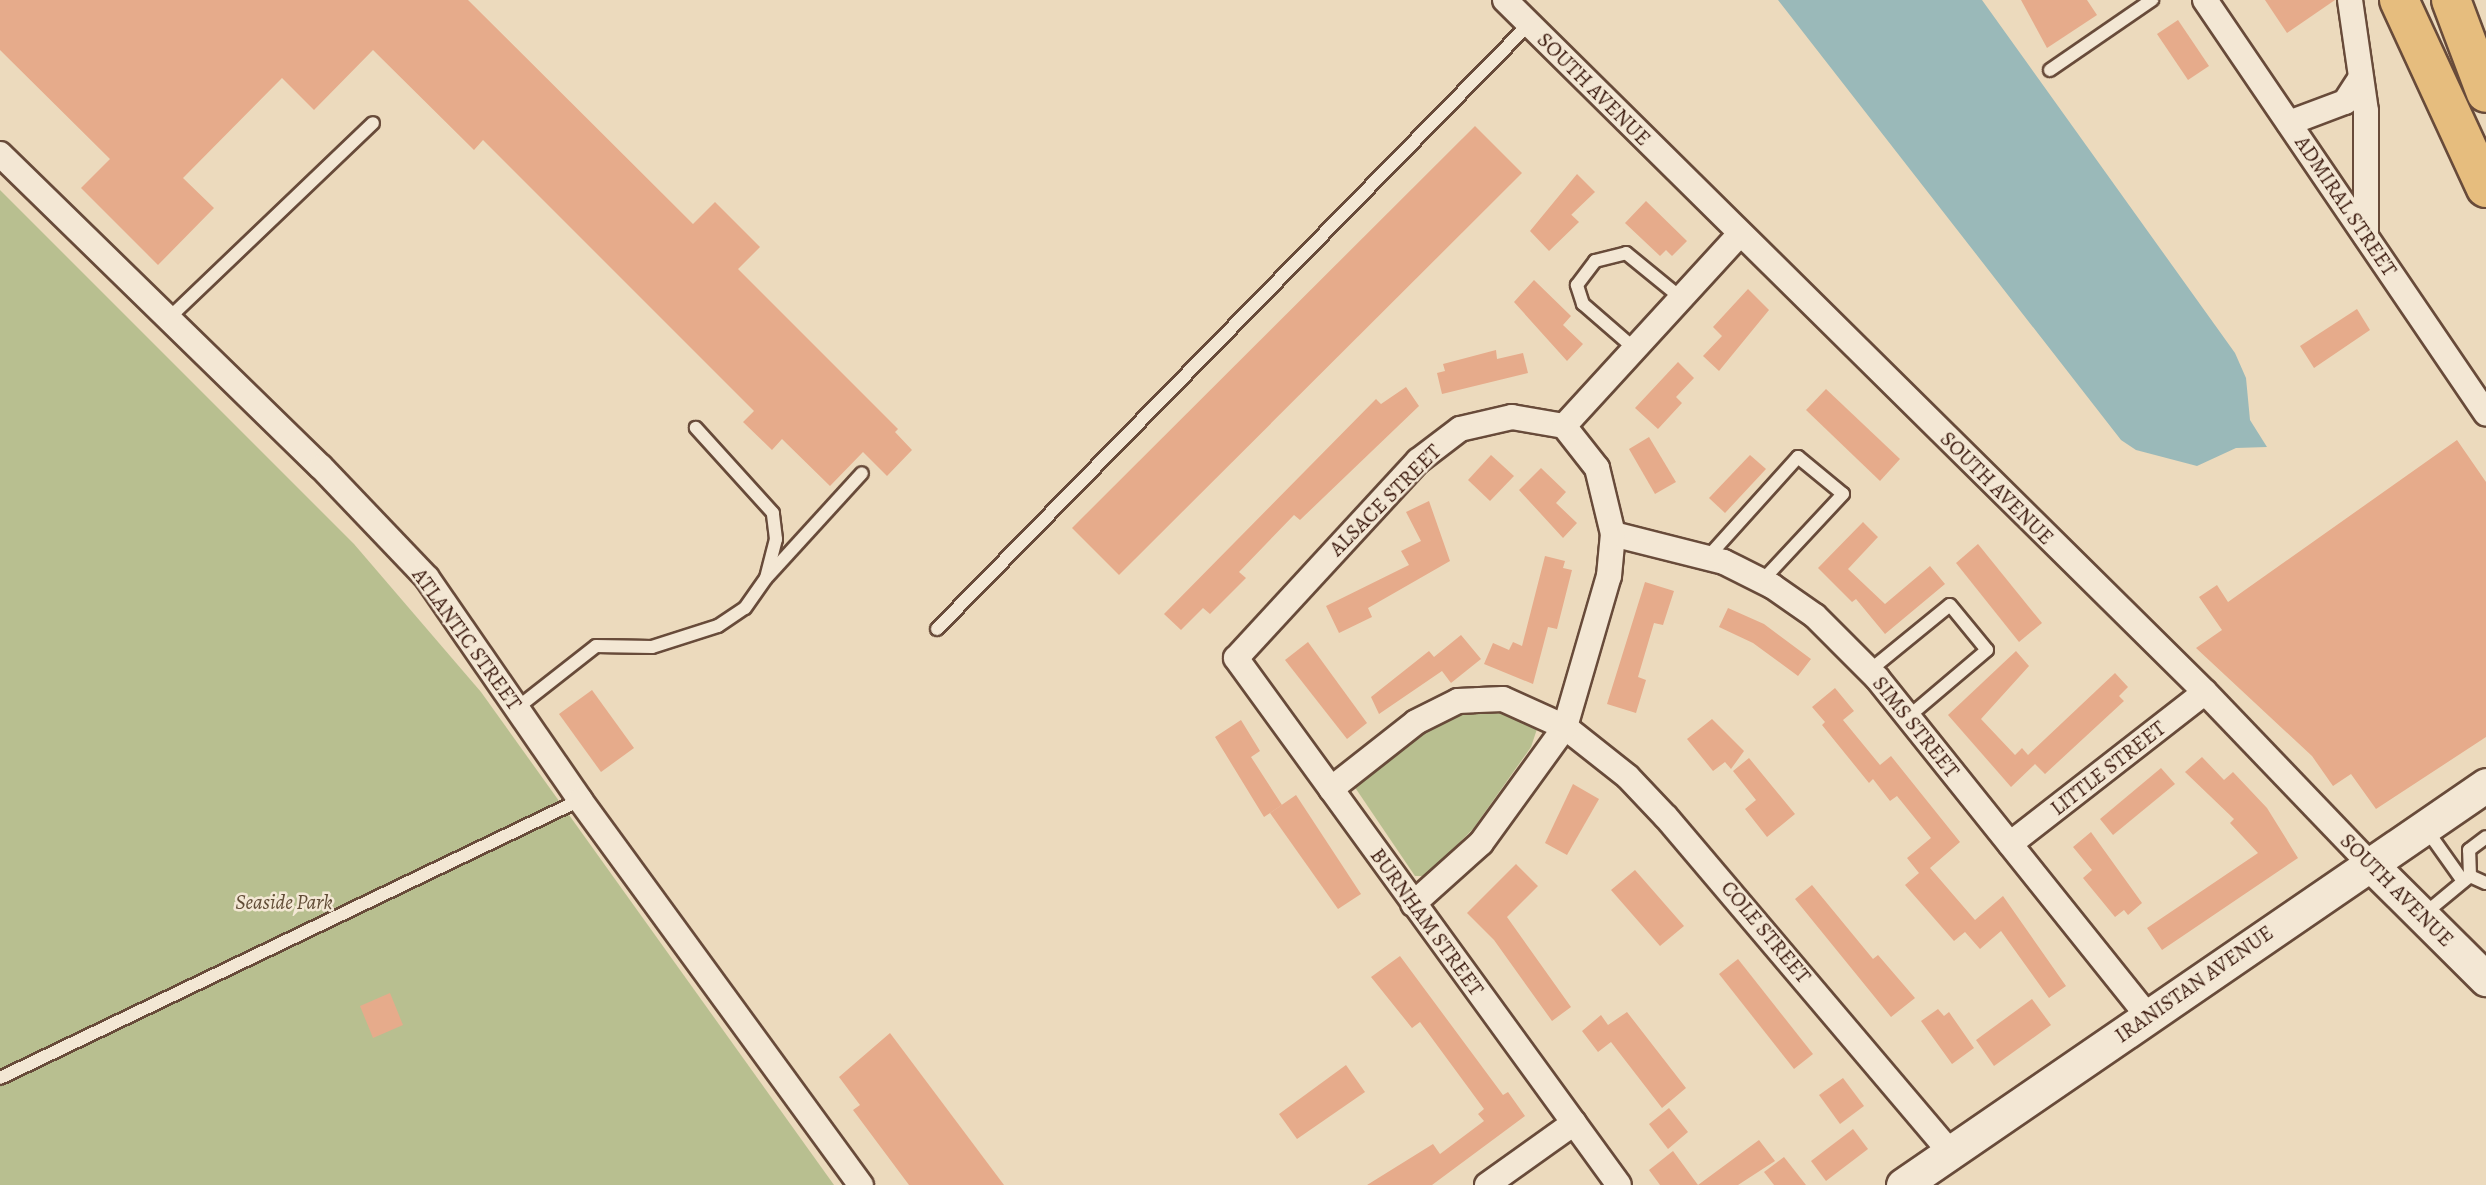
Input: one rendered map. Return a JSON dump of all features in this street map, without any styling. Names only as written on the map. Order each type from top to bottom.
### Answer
[{"type":"highway","points":[[2399,0],[2486,188]]},
{"type":"highway","points":[[2451,0],[2486,93]]},
{"type":"street","name":"SOUTH AVENUE","points":[[1505,0],[2205,692],[2369,863],[2486,979]]},
{"type":"street","name":"ADMIRAL STREET","points":[[2205,0],[2486,413]]},
{"type":"street","points":[[2350,0],[2360,41],[2360,79],[2366,111],[2366,237]]},
{"type":"street","points":[[2289,123],[2345,102],[2360,79]]},
{"type":"street","name":"ATLANTIC STREET","points":[[0,155],[169,318],[427,578],[580,800],[861,1185]]},
{"type":"street","points":[[1413,904],[1481,843],[1564,727],[1609,576],[1613,534],[1597,468],[1563,426],[1740,234]]},
{"type":"street","name":"ALSACE STREET","points":[[1236,658],[1418,461],[1460,429],[1512,417],[1563,426]]},
{"type":"street","name":"SIMS STREET","points":[[1613,534],[1707,558],[1762,581],[1815,616],[1869,671],[1908,717],[2148,1016]]},
{"type":"street","name":"BURNHAM STREET","points":[[1236,658],[1619,1185]]},
{"type":"street","name":"LITTLE STREET","points":[[2010,844],[2205,692]]},
{"type":"street","name":"COLE STREET","points":[[1331,789],[1416,722],[1458,701],[1503,699],[1564,727],[1629,777],[1666,817],[1951,1153]]},
{"type":"street","name":"IRANISTAN AVENUE","points":[[1903,1185],[2486,785]]},
{"type":"street","points":[[1487,1185],[1574,1123]]},
{"type":"lane","points":[[2050,70],[2152,0]]},
{"type":"lane","points":[[937,629],[1529,24]]},
{"type":"lane","points":[[169,318],[373,122]]},
{"type":"lane","points":[[1635,349],[1583,304],[1577,285],[1595,261],[1626,253],[1681,298]]},
{"type":"lane","points":[[696,428],[773,513],[776,539],[766,578]]},
{"type":"lane","points":[[1707,558],[1798,457],[1843,494],[1762,581]]},
{"type":"lane","points":[[517,708],[596,646],[652,647],[718,626],[745,608],[766,578],[862,473]]},
{"type":"lane","points":[[1869,671],[1950,605],[1987,650],[1908,717]]},
{"type":"lane","points":[[0,1078],[580,800]]},
{"type":"lane","points":[[2424,826],[2477,877]]},
{"type":"lane","points":[[2477,877],[2469,850],[2486,837]]},
{"type":"lane","points":[[2423,915],[2477,877]]},
{"type":"green space","name":"Seaside Park","points":[[0,190],[354,544],[481,692],[834,1185],[0,1185]]},
{"type":"green space","points":[[1503,708],[1538,726],[1531,747],[1473,829],[1426,876],[1415,876],[1352,783],[1446,715]]},
{"type":"water","points":[[1778,0],[1982,0],[2235,353],[2246,378],[2250,420],[2267,447],[2236,448],[2197,466],[2136,450],[2121,440]]},
{"type":"building","points":[[0,0],[468,0],[693,224],[715,202],[760,247],[738,269],[898,429],[895,432],[912,450],[887,476],[863,452],[830,486],[782,439],[772,450],[743,422],[754,411],[483,140],[474,150],[373,50],[314,110],[282,78],[183,178],[214,208],[158,265],[81,188],[110,159],[0,50]]},
{"type":"building","points":[[2021,0],[2087,0],[2097,15],[2047,48]]},
{"type":"building","points":[[2265,0],[2335,0],[2287,33]]},
{"type":"building","points":[[2178,20],[2209,66],[2188,80],[2157,34]]},
{"type":"building","points":[[1475,126],[1522,173],[1119,575],[1072,528]]},
{"type":"building","points":[[1577,174],[1595,192],[1571,215],[1579,222],[1549,251],[1530,231]]},
{"type":"building","points":[[1646,201],[1687,241],[1672,256],[1666,250],[1660,256],[1625,223]]},
{"type":"building","points":[[1534,280],[1571,316],[1563,325],[1583,344],[1567,361],[1514,302]]},
{"type":"building","points":[[1748,289],[1769,310],[1719,371],[1703,356],[1722,336],[1713,327]]},
{"type":"building","points":[[2357,309],[2370,330],[2314,368],[2300,346]]},
{"type":"building","points":[[1496,350],[1497,359],[1523,353],[1528,373],[1442,394],[1437,373],[1445,371],[1443,364]]},
{"type":"building","points":[[1678,362],[1694,378],[1676,397],[1682,403],[1658,429],[1635,408]]},
{"type":"building","points":[[1406,387],[1419,406],[1300,520],[1294,515],[1239,572],[1246,578],[1210,614],[1203,608],[1181,630],[1164,614],[1376,399],[1381,404]]},
{"type":"building","points":[[1826,389],[1900,459],[1880,481],[1806,410]]},
{"type":"building","points":[[1649,437],[1676,482],[1655,494],[1629,449]]},
{"type":"building","points":[[2457,440],[2486,482],[2486,737],[2376,809],[2351,774],[2333,786],[2312,756],[2196,648],[2222,630],[2199,597],[2217,585],[2228,602]]},
{"type":"building","points":[[1491,455],[1514,476],[1490,501],[1468,480]]},
{"type":"building","points":[[1750,455],[1766,469],[1725,513],[1709,498]]},
{"type":"building","points":[[1541,468],[1566,492],[1556,503],[1577,523],[1563,538],[1519,490]]},
{"type":"building","points":[[1429,501],[1450,561],[1368,608],[1372,617],[1339,633],[1326,606],[1409,565],[1401,551],[1421,541],[1406,512]]},
{"type":"building","points":[[1863,522],[1878,537],[1848,569],[1885,604],[1930,566],[1945,584],[1885,634],[1856,599],[1852,602],[1818,568]]},
{"type":"building","points":[[1978,544],[2042,623],[2019,642],[1956,563]]},
{"type":"building","points":[[1545,556],[1565,561],[1563,568],[1572,570],[1557,629],[1548,627],[1533,684],[1484,664],[1493,643],[1509,650],[1513,642],[1522,646]]},
{"type":"building","points":[[1645,582],[1674,591],[1663,625],[1654,623],[1638,677],[1646,680],[1636,713],[1607,704]]},
{"type":"building","points":[[1728,608],[1764,624],[1811,659],[1798,676],[1753,643],[1719,627]]},
{"type":"building","points":[[1461,635],[1481,659],[1451,683],[1442,671],[1379,714],[1371,697],[1429,651],[1434,657]]},
{"type":"building","points":[[1308,642],[1367,723],[1347,739],[1285,660]]},
{"type":"building","points":[[2016,651],[2029,666],[1981,719],[2015,755],[2022,748],[2028,755],[2115,673],[2128,687],[2119,696],[2124,701],[2045,774],[2035,764],[2011,787],[1948,715]]},
{"type":"building","points":[[1835,688],[1854,711],[1843,720],[1880,765],[1891,756],[1960,842],[1930,868],[1975,920],[2003,896],[2066,986],[2049,998],[2001,931],[1980,949],[1965,932],[1954,941],[1905,885],[1919,873],[1907,858],[1931,838],[1897,796],[1890,801],[1873,779],[1869,783],[1822,725],[1825,722],[1812,707]]},
{"type":"building","points":[[592,690],[634,748],[601,772],[559,714]]},
{"type":"building","points":[[1712,719],[1744,751],[1731,769],[1725,762],[1713,771],[1687,739]]},
{"type":"building","points":[[1241,720],[1260,751],[1251,757],[1282,805],[1264,817],[1215,737]]},
{"type":"building","points":[[2202,757],[2224,780],[2233,772],[2267,808],[2298,858],[2162,950],[2147,928],[2258,853],[2230,823],[2234,819],[2185,772]]},
{"type":"building","points":[[1749,758],[1795,814],[1767,837],[1745,809],[1756,800],[1733,771]]},
{"type":"building","points":[[2161,768],[2175,784],[2113,835],[2100,819]]},
{"type":"building","points":[[1573,784],[1599,799],[1567,855],[1545,843]]},
{"type":"building","points":[[1296,795],[1361,894],[1338,909],[1270,813]]},
{"type":"building","points":[[2091,832],[2142,903],[2128,915],[2124,910],[2115,917],[2083,878],[2092,870],[2073,847]]},
{"type":"building","points":[[1516,864],[1538,886],[1507,917],[1571,1007],[1552,1021],[1494,940],[1467,913]]},
{"type":"building","points":[[1635,870],[1684,926],[1660,946],[1611,890]]},
{"type":"building","points":[[1812,885],[1873,959],[1878,955],[1915,998],[1891,1017],[1795,899]]},
{"type":"building","points":[[1400,956],[1503,1095],[1508,1092],[1525,1116],[1432,1185],[1367,1185],[1433,1144],[1440,1154],[1484,1121],[1478,1114],[1484,1109],[1420,1022],[1412,1028],[1371,977]]},
{"type":"building","points":[[1738,959],[1813,1054],[1794,1069],[1719,974]]},
{"type":"building","points":[[390,993],[403,1025],[373,1038],[360,1006]]},
{"type":"building","points":[[2032,999],[2051,1025],[1994,1066],[1976,1040]]},
{"type":"building","points":[[1938,1009],[1944,1016],[1949,1012],[1974,1048],[1952,1064],[1921,1021]]},
{"type":"building","points":[[1627,1012],[1686,1088],[1662,1108],[1611,1042],[1598,1052],[1582,1031],[1601,1015],[1608,1025]]},
{"type":"building","points":[[890,1033],[1004,1185],[909,1185],[853,1110],[860,1105],[839,1077]]},
{"type":"building","points":[[1346,1065],[1365,1092],[1297,1139],[1279,1114]]},
{"type":"building","points":[[1843,1078],[1864,1106],[1840,1124],[1819,1095]]},
{"type":"building","points":[[1669,1108],[1688,1132],[1668,1149],[1649,1124]]},
{"type":"building","points":[[1853,1129],[1868,1149],[1826,1181],[1811,1161]]},
{"type":"building","points":[[1759,1140],[1775,1161],[1738,1185],[1698,1185]]},
{"type":"building","points":[[1673,1151],[1698,1185],[1660,1185],[1649,1170]]},
{"type":"building","points":[[1784,1157],[1806,1185],[1774,1185],[1764,1172]]}]
